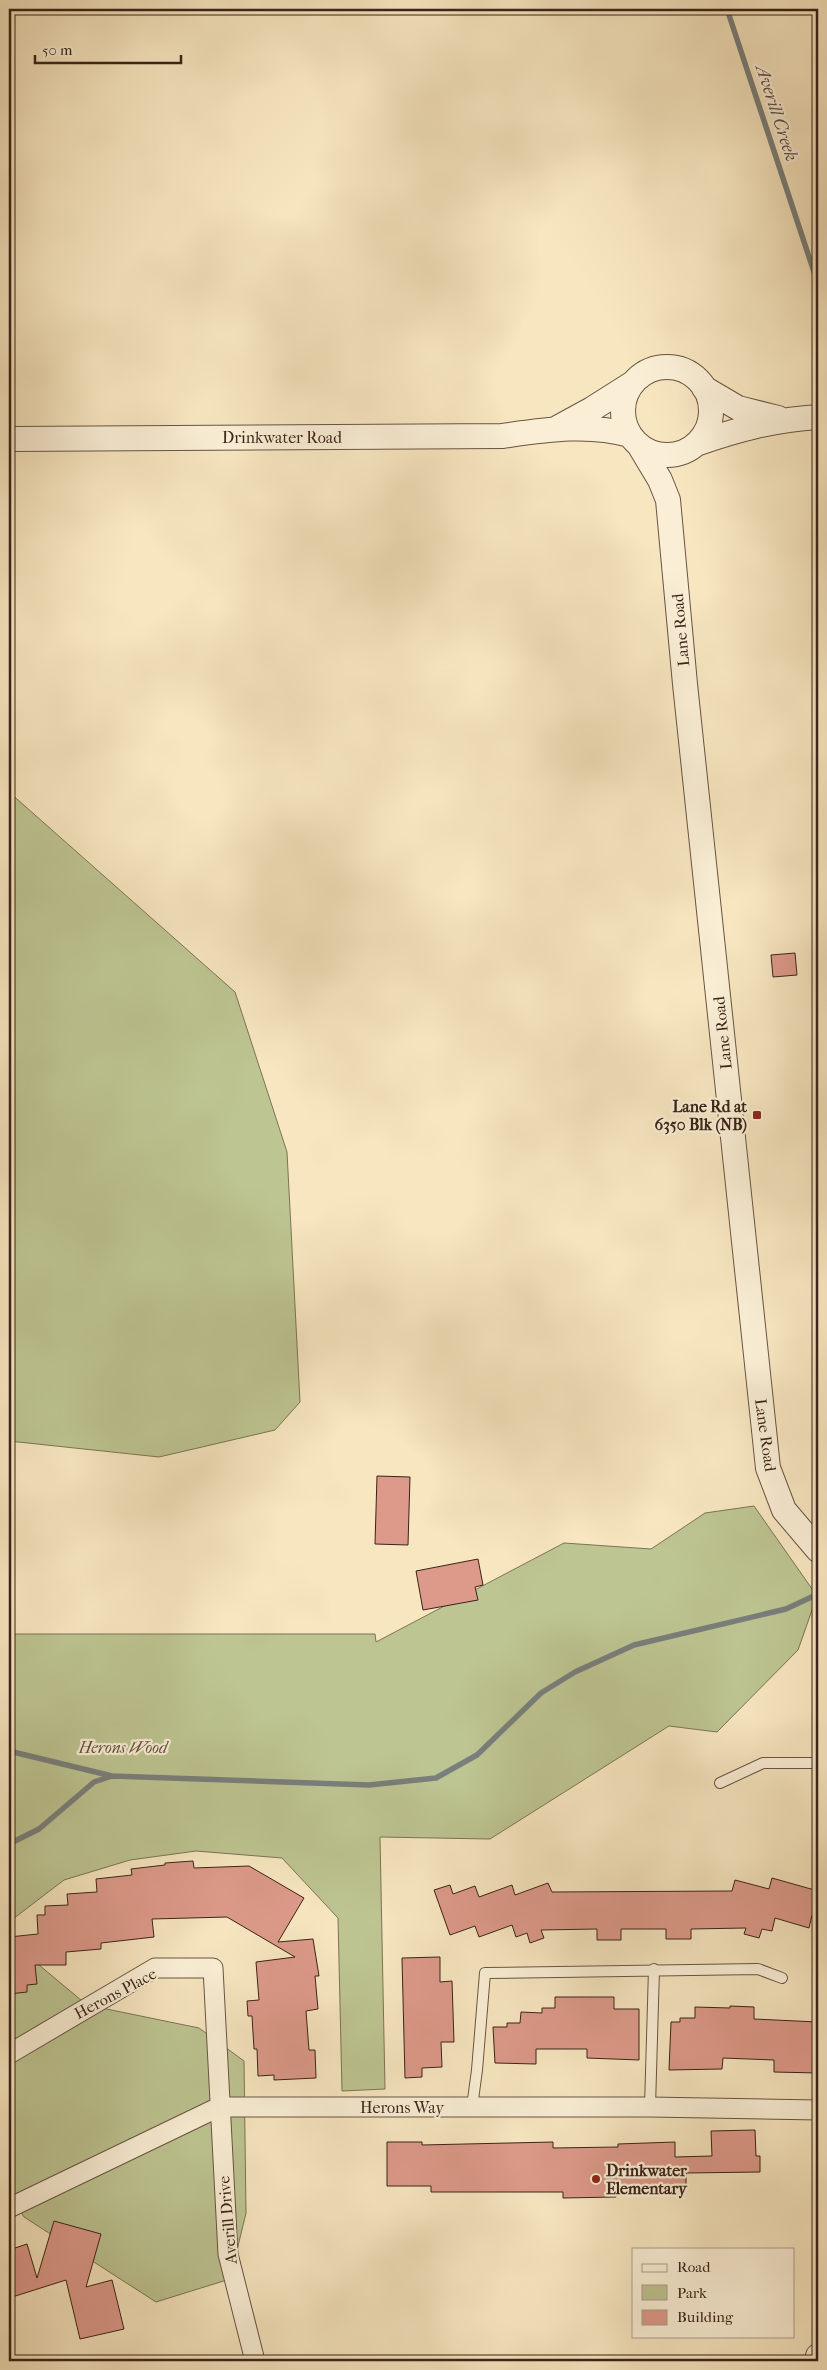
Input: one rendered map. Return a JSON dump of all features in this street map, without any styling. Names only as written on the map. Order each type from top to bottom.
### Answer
[{"type":"street","points":[[782,419],[738,408],[704,388],[689,374],[670,367],[656,368],[644,374],[633,383],[626,395],[623,409],[624,423],[635,440],[651,452],[663,455],[676,454],[726,434],[782,419],[818,417]]},
{"type":"street","name":"Drinkwater Road","points":[[555,429],[592,409],[633,383]]},
{"type":"street","points":[[692,447],[706,432],[711,417],[710,402],[704,388]]},
{"type":"street","name":"Drinkwater Road","points":[[9,439],[502,436],[555,429],[590,429],[616,431],[635,440]]},
{"type":"street","name":"Lane Road","points":[[635,440],[660,480],[668,500],[684,684],[768,1468],[784,1510],[818,1550]]},
{"type":"street","name":"Lane Road","points":[[668,500],[672,481],[692,447]]},
{"type":"street","name":"Herons Place","points":[[9,2054],[155,1968],[213,1968],[219,2107]]},
{"type":"street","name":"Herons Way","points":[[9,2208],[219,2107],[650,2107],[818,2110]]},
{"type":"street","name":"Averill Drive","points":[[219,2107],[228,2254],[255,2361]]},
{"type":"street","points":[[817,2361],[818,2356]]},
{"type":"lane","points":[[720,1783],[763,1763],[818,1763]]},
{"type":"lane","points":[[472,2107],[485,1973],[758,1968],[782,1978]]},
{"type":"lane","points":[[650,2107],[654,1969]]},
{"type":"green space","points":[[9,792],[235,992],[287,1152],[300,1402],[275,1430],[159,1457],[9,1441]]},
{"type":"green space","name":"Herons Wood","points":[[754,1506],[817,1596],[798,1650],[717,1732],[669,1726],[490,1839],[380,1837],[385,2089],[342,2091],[338,1918],[282,1858],[196,1851],[130,1860],[64,1880],[9,1922],[9,1634],[375,1634],[376,1642],[564,1543],[651,1549],[705,1513]]},
{"type":"green space","points":[[9,1940],[87,2005],[199,2028],[244,2061],[246,2213],[230,2279],[156,2302],[24,2217],[9,2193]]},
{"type":"building","points":[[795,953],[797,975],[773,977],[771,955]]},
{"type":"building","points":[[377,1476],[410,1477],[408,1545],[375,1544]]},
{"type":"building","points":[[478,1559],[483,1585],[475,1587],[478,1600],[423,1610],[416,1571]]},
{"type":"building","points":[[193,1861],[194,1868],[249,1866],[304,1898],[278,1942],[313,1939],[319,1976],[315,1976],[318,2009],[306,2011],[309,2050],[315,2050],[316,2078],[274,2080],[274,2075],[258,2076],[257,2049],[254,2049],[252,2016],[248,2016],[247,2001],[259,2000],[256,1962],[295,1957],[227,1917],[152,1919],[154,1937],[101,1943],[101,1949],[66,1952],[66,1965],[35,1965],[37,1984],[27,1985],[27,1992],[9,1994],[9,1937],[38,1934],[37,1915],[45,1915],[45,1906],[68,1905],[67,1894],[97,1892],[96,1879],[132,1875],[131,1869],[165,1865],[165,1863]]},
{"type":"building","points":[[772,1878],[818,1891],[818,1917],[812,1915],[809,1928],[775,1918],[772,1931],[762,1929],[759,1938],[744,1934],[746,1928],[691,1929],[691,1939],[666,1939],[666,1929],[621,1929],[621,1940],[597,1940],[597,1929],[541,1930],[544,1938],[530,1943],[527,1933],[516,1937],[512,1925],[479,1937],[475,1926],[450,1935],[434,1890],[450,1885],[453,1894],[475,1886],[479,1897],[512,1885],[515,1895],[548,1883],[552,1892],[732,1891],[735,1880],[769,1889]]},
{"type":"building","points":[[440,1957],[440,1982],[452,1981],[454,2042],[441,2042],[442,2067],[422,2068],[422,2077],[405,2078],[402,1958]]},
{"type":"building","points":[[555,1997],[614,1997],[614,2009],[639,2009],[639,2060],[587,2058],[587,2049],[536,2049],[536,2064],[495,2063],[493,2027],[507,2027],[507,2023],[520,2023],[521,2012],[542,2013],[542,2008],[555,2008]]},
{"type":"building","points":[[730,2006],[754,2007],[754,2019],[817,2022],[815,2053],[818,2053],[818,2073],[774,2072],[774,2060],[723,2058],[722,2069],[669,2070],[671,2022],[680,2022],[680,2018],[695,2018],[695,2007],[730,2008]]},
{"type":"building","points":[[755,2130],[756,2156],[760,2156],[760,2172],[686,2173],[686,2187],[643,2188],[643,2191],[616,2191],[616,2197],[563,2198],[563,2192],[431,2192],[431,2186],[387,2186],[387,2142],[422,2142],[422,2145],[553,2142],[553,2148],[618,2147],[618,2144],[675,2142],[675,2157],[712,2156],[711,2131]]},
{"type":"building","points":[[54,2221],[101,2234],[86,2287],[112,2280],[124,2329],[80,2339],[66,2280],[9,2298],[9,2250],[27,2244],[37,2278]]},
{"type":"waterway","name":"Averill Creek","points":[[727,9],[818,284]]},
{"type":"waterway","points":[[9,1751],[112,1776],[369,1785],[436,1778],[477,1755],[541,1693],[575,1672],[634,1645],[786,1609],[818,1594]]},
{"type":"waterway","points":[[9,1844],[39,1829],[94,1782],[112,1776]]},
{"type":"place","name":"Lane Rd at 6350 Blk (NB)","points":[[757,1115]]},
{"type":"place","name":"Drinkwater Elementary","points":[[596,2179]]}]
